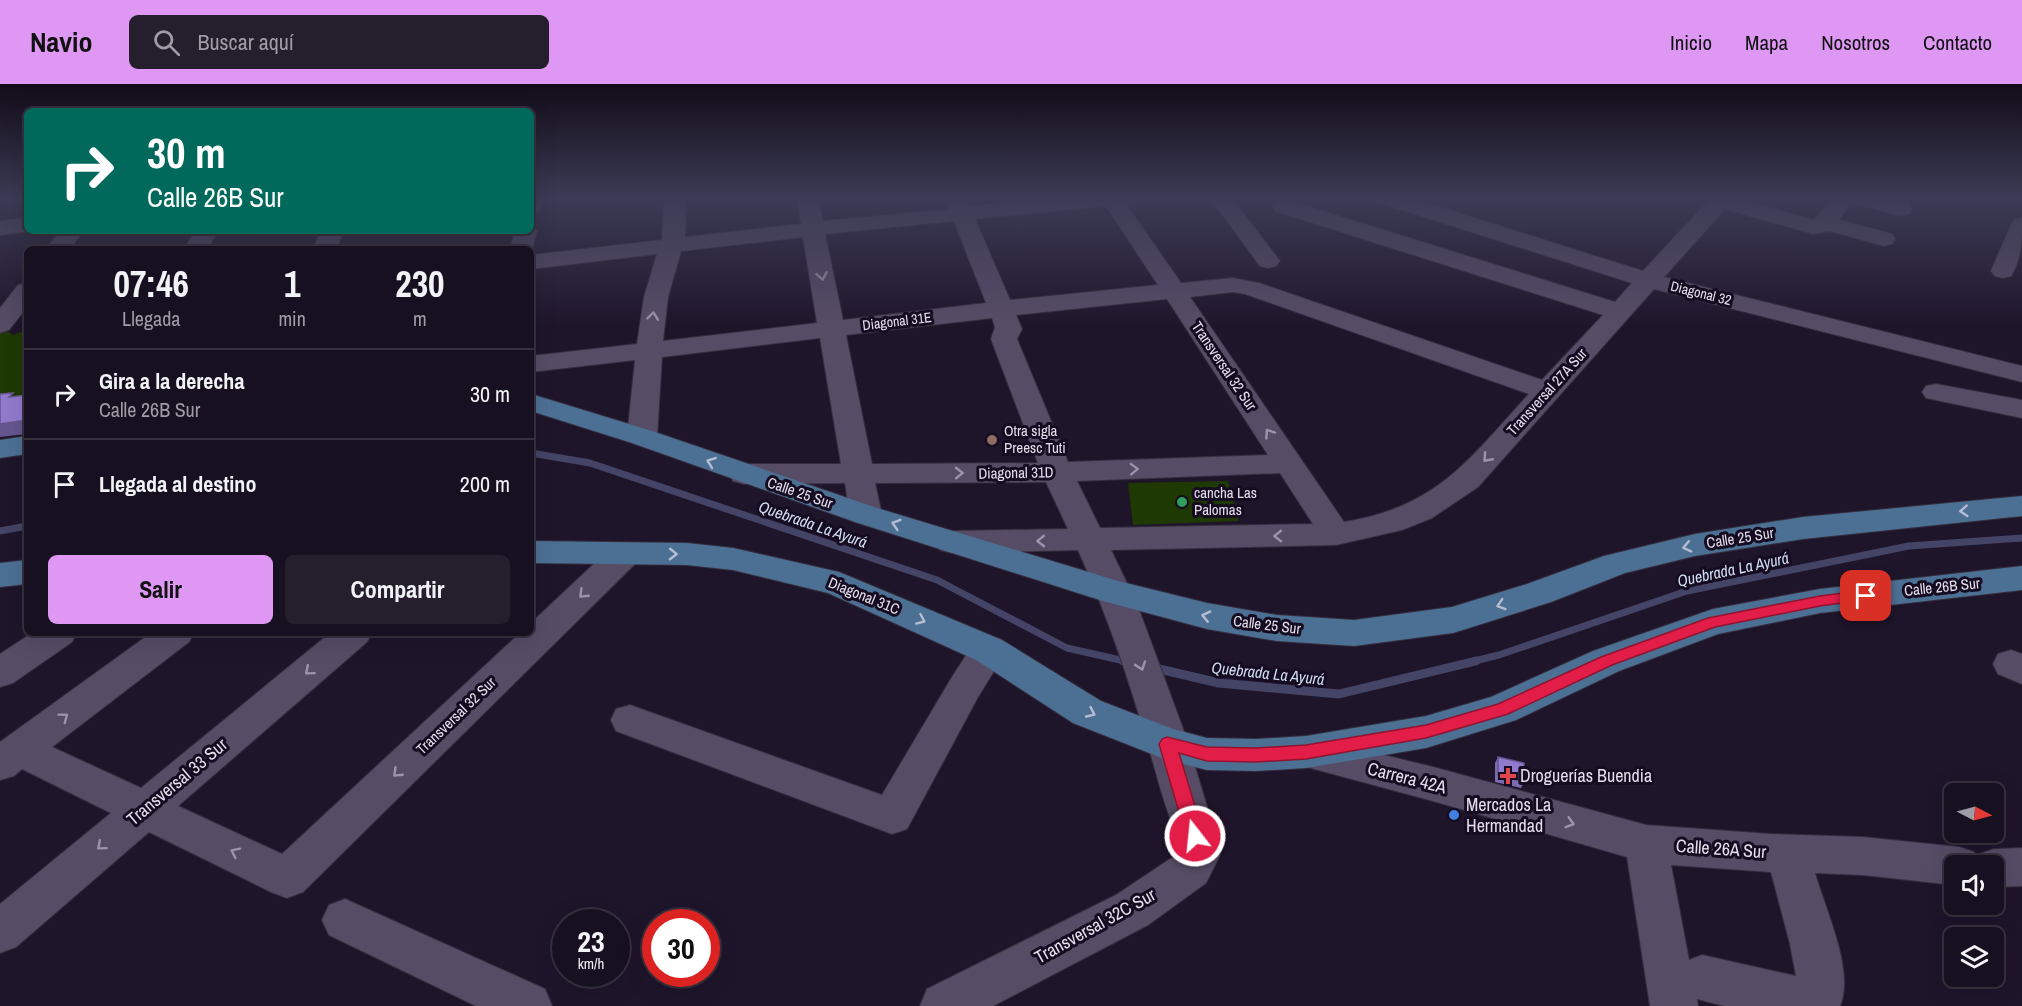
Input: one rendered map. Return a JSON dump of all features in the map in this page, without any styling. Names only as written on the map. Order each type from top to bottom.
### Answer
[{"type":"main road","name":"Calle 25 Sur","points":[[534,403],[642,437],[744,474],[952,542],[1119,601],[1277,628],[1354,633],[1453,620],[1539,593],[1616,564],[1695,545],[1803,528],[2022,506]]},
{"type":"main road","points":[[0,448],[24,445]]},
{"type":"main road","name":"Diagonal 31C","points":[[534,552],[687,554],[733,559],[783,569],[838,584],[989,650],[1087,712],[1164,733]]},
{"type":"main road","points":[[0,575],[24,572]]},
{"type":"main road","name":"Calle 26B Sur","points":[[1164,733],[1207,754],[1256,755],[1306,752],[1426,732],[1502,709],[1606,661],[1713,622],[1820,601],[2022,578]]},
{"type":"street","points":[[534,262],[678,240]]},
{"type":"street","points":[[815,240],[866,515]]},
{"type":"street","name":"Transversal 32C Sur","points":[[944,1006],[1132,910],[1191,869],[1198,855],[1195,836],[1164,733],[1119,601],[1090,540],[1067,478],[1004,339],[1004,318],[972,240]]},
{"type":"street","name":"Transversal 32 Sur","points":[[1143,240],[1175,293],[1336,534]]},
{"type":"street","points":[[1253,240],[1268,261]]},
{"type":"street","points":[[1390,240],[1620,312]]},
{"type":"street","name":"Diagonal 32","points":[[1521,240],[1647,280],[2022,374]]},
{"type":"street","name":"Transversal 27A Sur","points":[[1336,534],[1371,529],[1408,518],[1441,501],[1467,480],[1684,240]]},
{"type":"street","points":[[2003,272],[2016,240]]},
{"type":"street","points":[[534,254],[673,241]]},
{"type":"street","points":[[642,437],[656,297],[673,241]]},
{"type":"street","name":"Diagonal 31E","points":[[534,364],[832,332],[1004,318],[1175,293],[1234,291],[1262,294],[1547,391]]},
{"type":"street","points":[[8,320],[24,295]]},
{"type":"street","name":"Diagonal 31E","points":[[534,370],[649,352]]},
{"type":"street","points":[[2022,409],[1943,404],[2022,426]]},
{"type":"street","name":"Diagonal 31D","points":[[744,474],[1067,478],[1289,463]]},
{"type":"street","points":[[952,542],[1336,534]]},
{"type":"street","name":"Transversal 32 Sur","points":[[146,809],[287,878],[625,554]]},
{"type":"street","points":[[0,673],[55,636]]},
{"type":"street","points":[[10,757],[172,636]]},
{"type":"street","name":"Transversal 33 Sur","points":[[0,932],[350,636]]},
{"type":"street","points":[[630,720],[892,816],[965,687],[989,650]]},
{"type":"street","name":"Carrera 42A","points":[[1306,752],[1433,784],[1646,844]]},
{"type":"street","points":[[10,757],[146,809]]},
{"type":"street","points":[[1646,844],[1688,992],[1814,1004],[1820,997],[1822,978],[1792,877],[1790,854]]},
{"type":"street","name":"Calle 26A Sur","points":[[1646,844],[1790,854],[1863,856],[1944,864]]},
{"type":"street","points":[[2004,868],[2022,867]]},
{"type":"street","points":[[345,920],[528,1006]]},
{"type":"green space","points":[[4,329],[13,335],[24,331],[24,404],[0,407],[0,334]]},
{"type":"green space","name":"cancha Las Palomas","points":[[1228,481],[1239,521],[1133,525],[1128,483]]},
{"type":"building","points":[[13,393],[9,397],[24,395],[24,420],[0,424],[0,394]]},
{"type":"building","points":[[1498,757],[1524,763],[1524,782],[1498,775]]},
{"type":"waterway","name":"Quebrada La Ayurá","points":[[534,454],[590,463],[937,580],[1067,648],[1129,662],[1123,661]]},
{"type":"waterway","name":"Quebrada La Ayurá","points":[[0,531],[24,527]]},
{"type":"waterway","name":"Quebrada La Ayurá","points":[[1470,662],[1499,655],[1687,591],[1909,546],[2022,538]]},
{"type":"waterway","name":"Quebrada La Ayurá","points":[[1155,668],[1219,683],[1339,694],[1476,661]]},
{"type":"place","name":"Otra sigla Preesc Tuti","points":[[992,440]]},
{"type":"place","name":"cancha Las Palomas","points":[[1182,502]]},
{"type":"place","name":"Droguerías Buendia","points":[[1508,776]]},
{"type":"place","name":"Mercados La Hermandad","points":[[1454,815]]},
{"type":"route","points":[[1195,836],[1167,744],[1207,754],[1256,755],[1306,752],[1426,732],[1502,709],[1606,661],[1713,622],[1820,601],[1866,596]]}]
